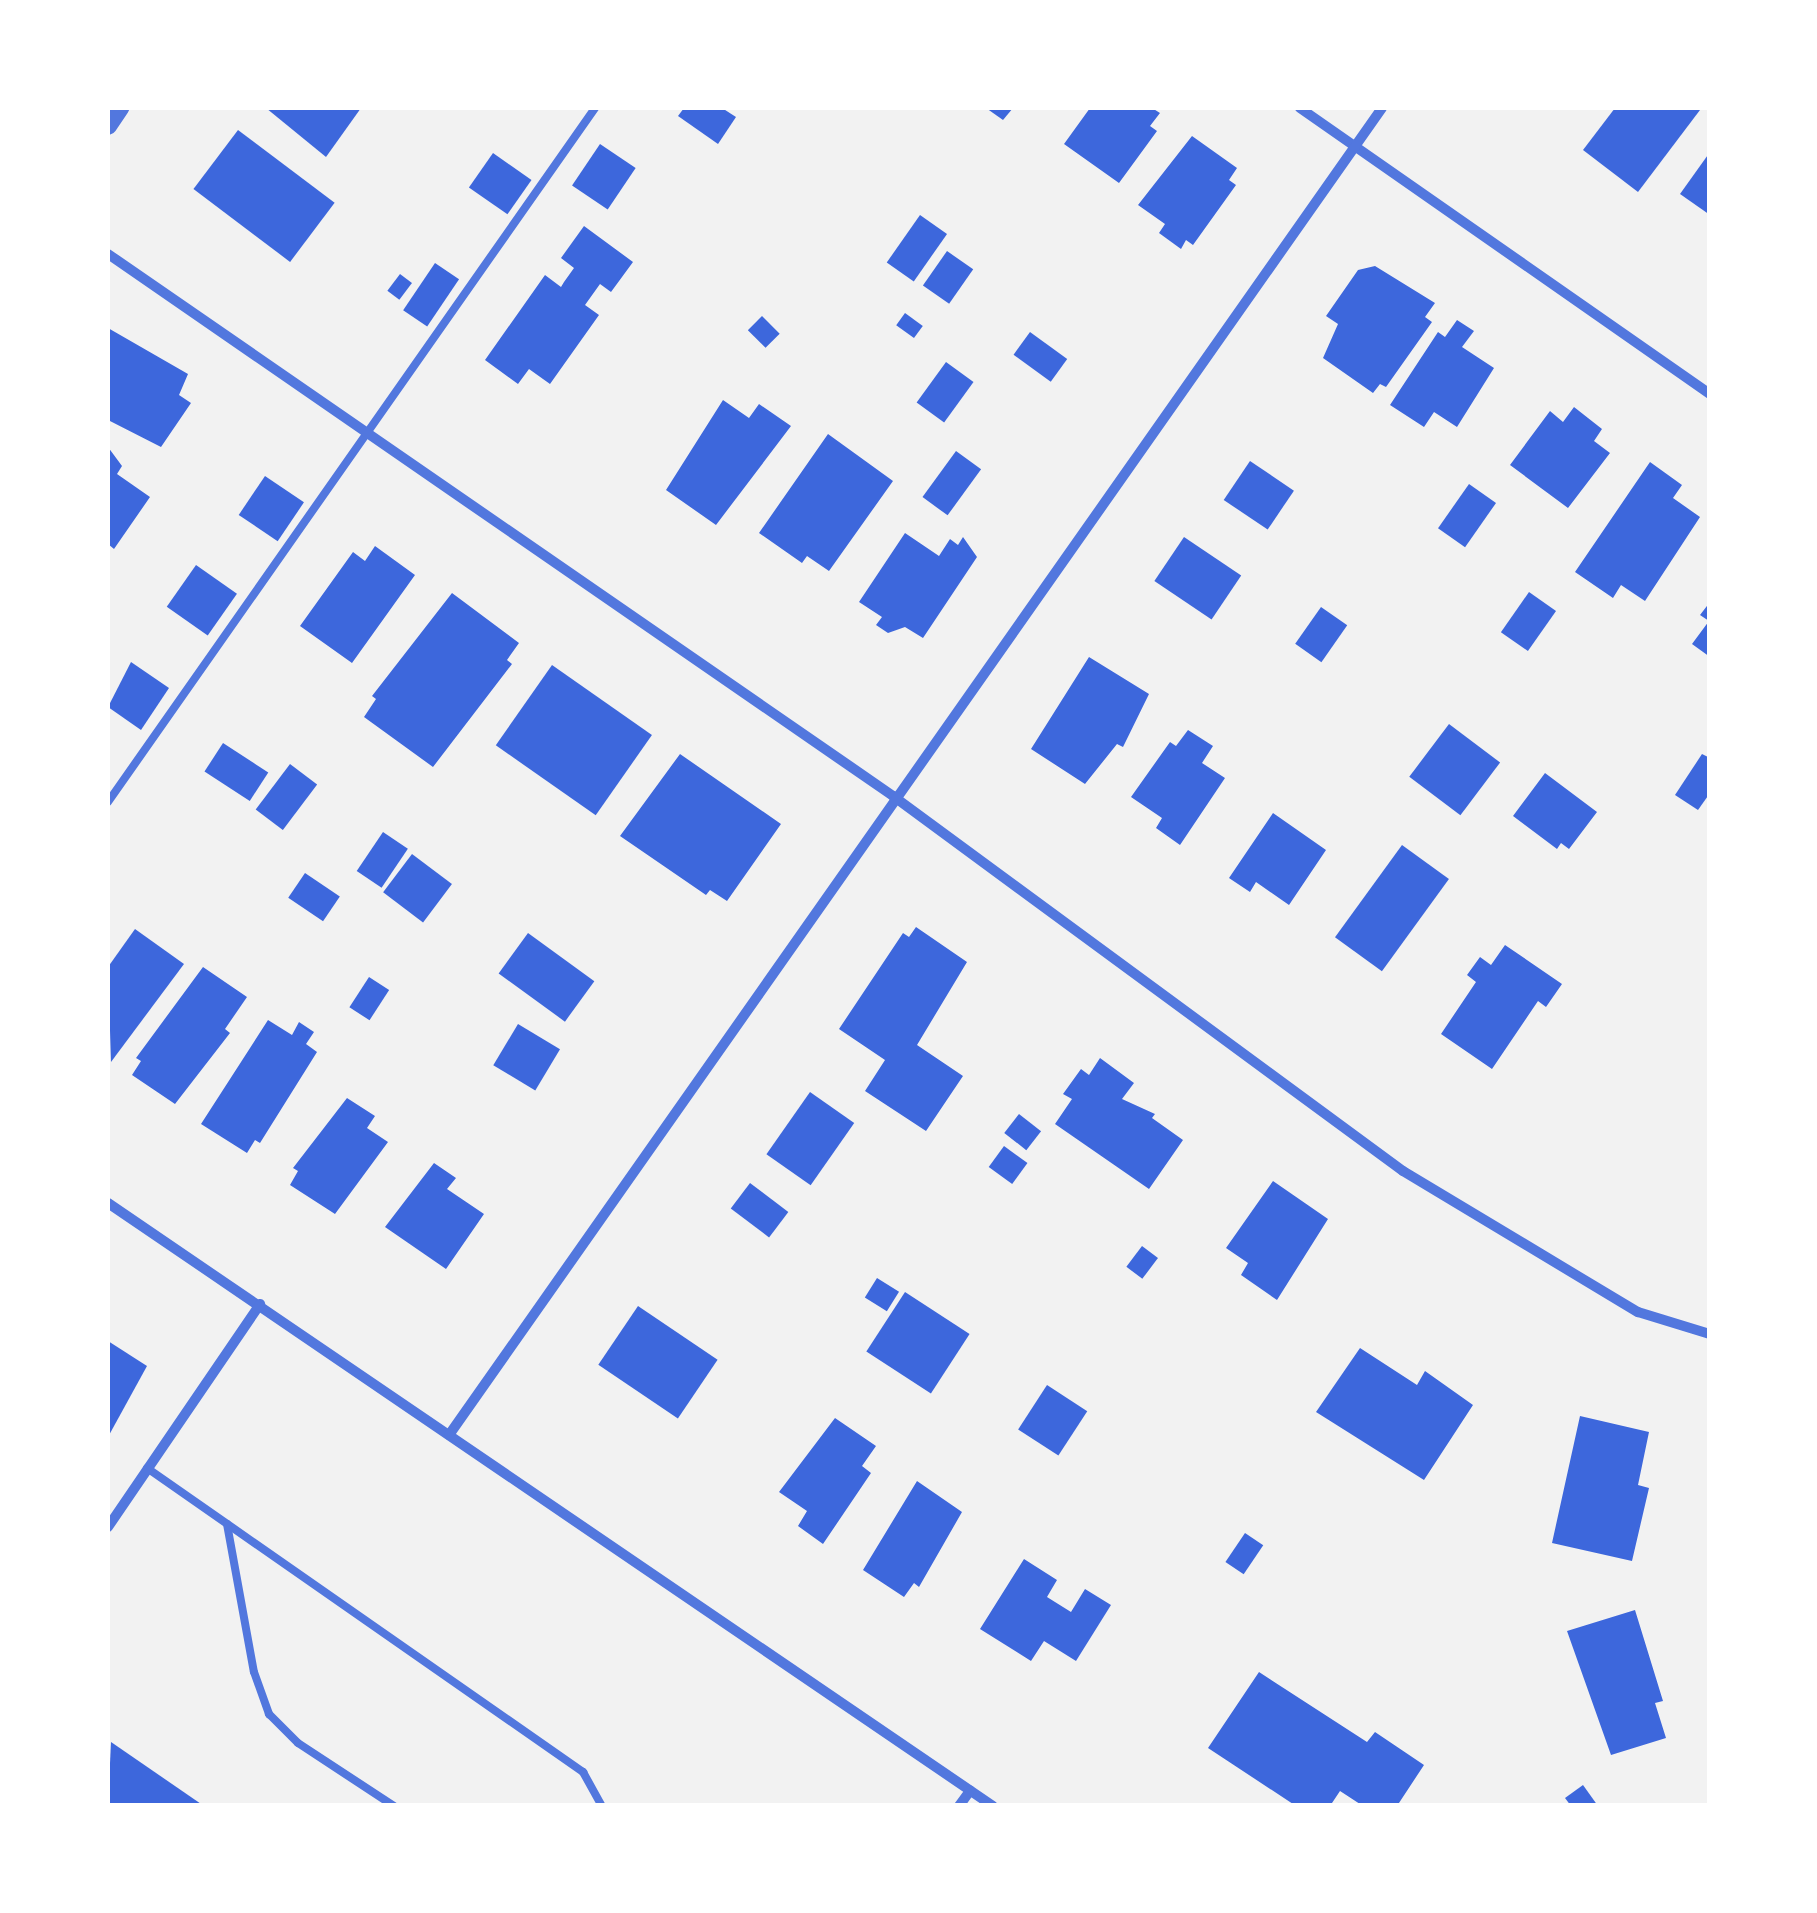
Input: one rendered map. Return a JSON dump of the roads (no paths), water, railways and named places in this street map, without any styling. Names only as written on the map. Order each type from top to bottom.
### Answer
[{"type":"street","points":[[108,126],[120,108]]},
{"type":"street","points":[[1300,108],[1710,394]]},
{"type":"street","points":[[449,1435],[894,796],[1382,108]]},
{"type":"street","points":[[108,254],[894,796],[1403,1170],[1638,1312],[1710,1334]]},
{"type":"street","points":[[108,1204],[993,1806]]},
{"type":"street","points":[[108,1527],[260,1304]]},
{"type":"street","points":[[959,1806],[970,1790]]},
{"type":"lane","points":[[108,802],[595,108]]},
{"type":"lane","points":[[148,1468],[584,1772],[602,1806]]},
{"type":"lane","points":[[228,1524],[254,1672],[269,1714],[298,1743],[394,1806]]}]
